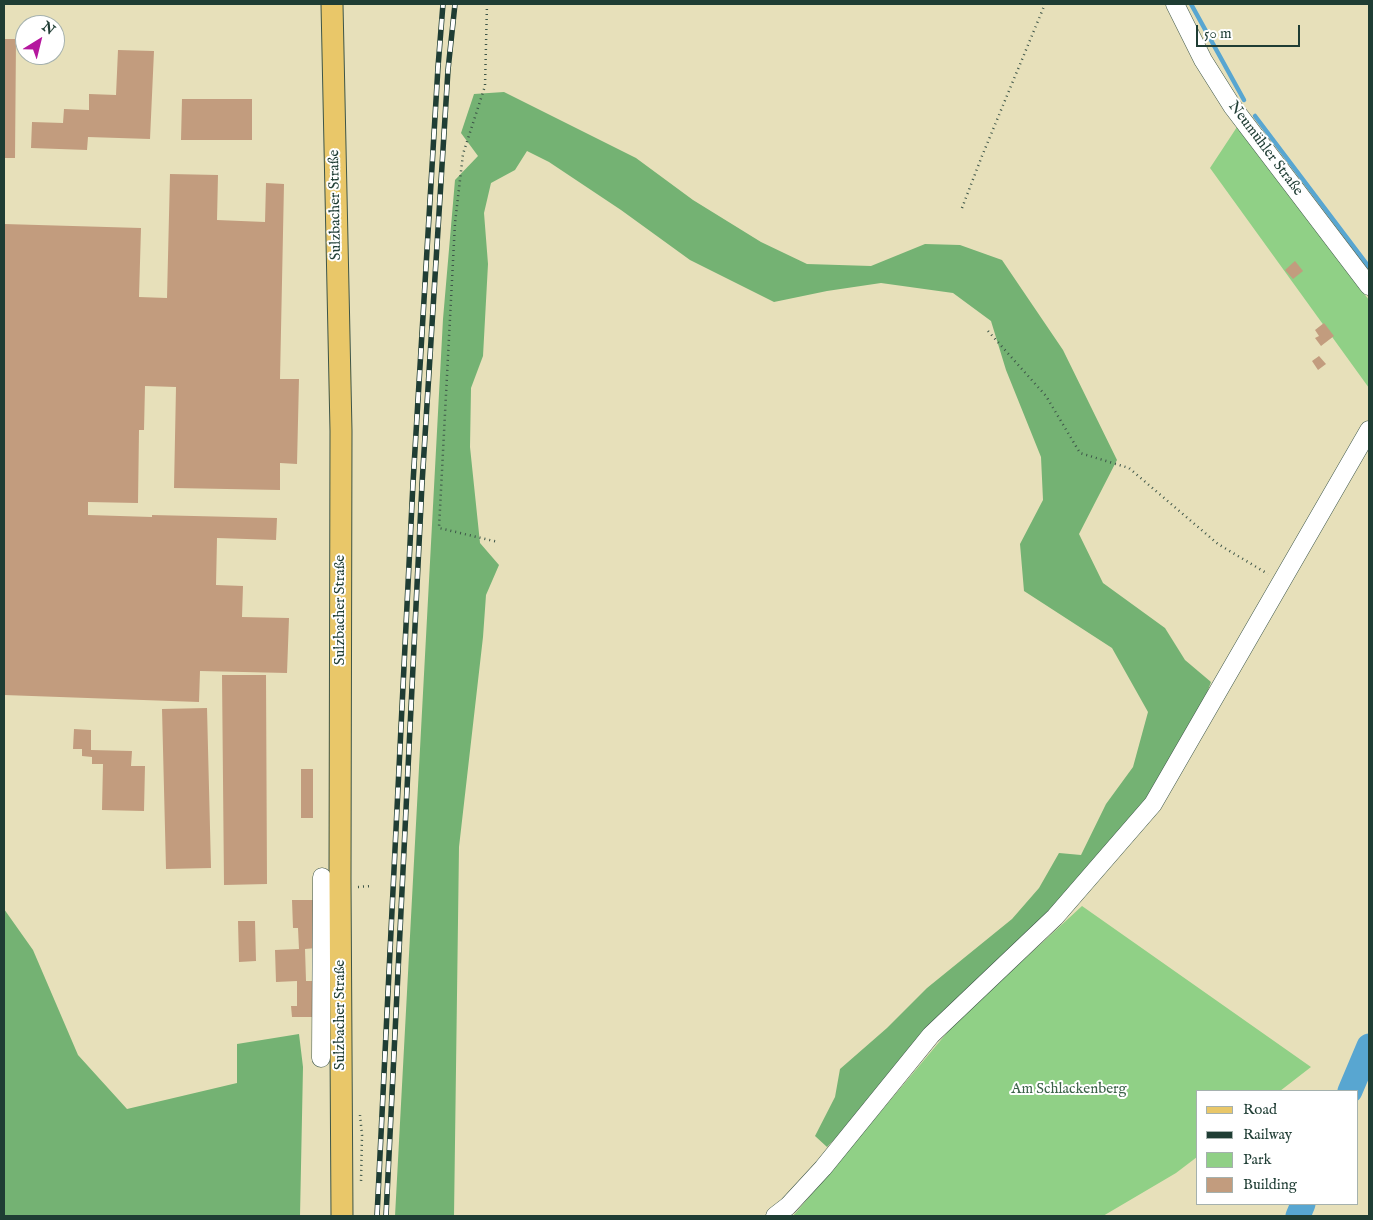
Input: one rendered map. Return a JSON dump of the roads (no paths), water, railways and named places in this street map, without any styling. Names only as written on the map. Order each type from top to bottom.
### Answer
[{"type":"main road","name":"Sulzbacher Straße","points":[[332,4],[341,431],[340,888],[342,1216]]},
{"type":"street","name":"Neumühler Straße","points":[[1175,4],[1203,60],[1232,106],[1369,286]]},
{"type":"street","points":[[775,1216],[788,1206],[824,1168],[931,1035],[1055,917],[1153,804],[1369,430]]},
{"type":"street","points":[[321,1058],[322,877]]},
{"type":"waterway","points":[[1191,4],[1244,100]]},
{"type":"waterway","points":[[1255,116],[1369,267]]},
{"type":"waterway","points":[[1350,1090],[1369,1046]]},
{"type":"waterway","points":[[1298,1216],[1303,1205]]},
{"type":"railway","points":[[377,1216],[413,483],[443,4]]},
{"type":"railway","points":[[386,1216],[422,484],[448,70],[455,4]]},
{"type":"park label","name":"Am Schlackenberg","points":[[1069,1090]]}]
